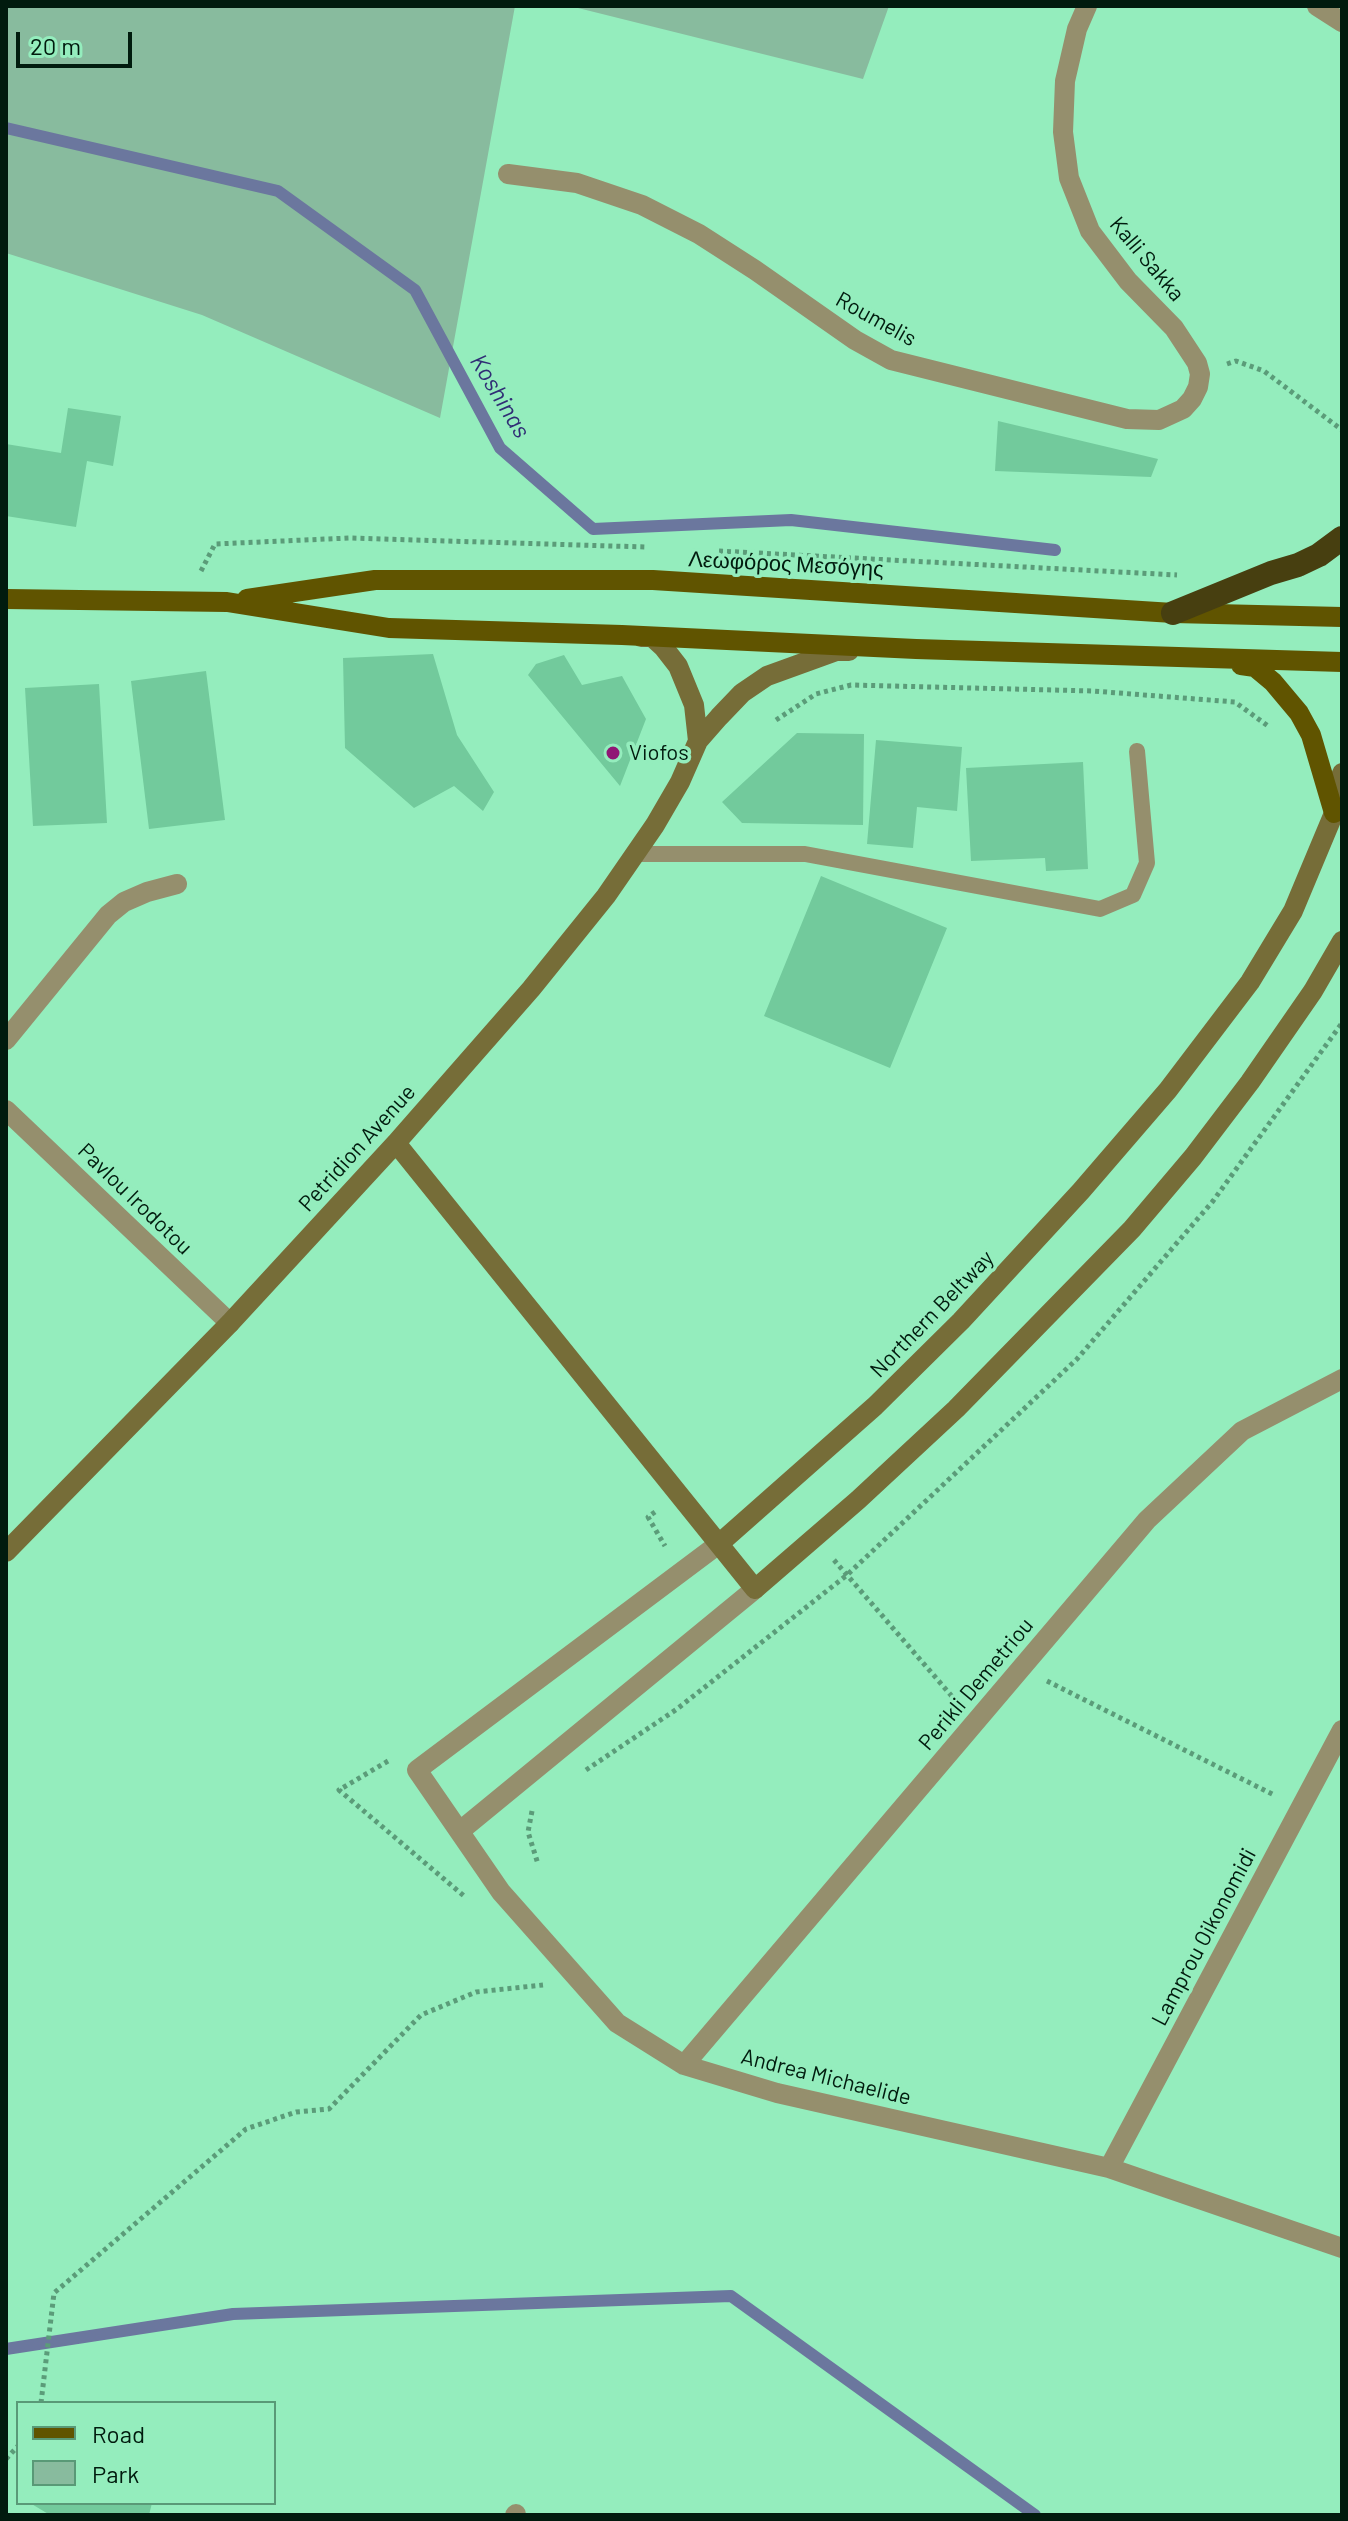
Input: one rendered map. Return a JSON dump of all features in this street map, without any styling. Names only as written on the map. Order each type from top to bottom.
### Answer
[{"type":"highway","points":[[1173,613],[1298,565],[1319,555],[1342,538]]},
{"type":"main road","name":"Λεωφόρος Μεσόγης","points":[[227,602],[375,580],[653,580],[1173,613],[1342,617]]},
{"type":"main road","name":"Λεωφόρος Μεσόγης","points":[[6,599],[227,602],[389,628],[1342,662]]},
{"type":"main road","points":[[1206,658],[1255,667],[1289,698],[1311,735],[1334,813]]},
{"type":"street","name":"Kalli Sakka","points":[[1087,6],[1077,29],[1065,81],[1063,132],[1069,178],[1090,231],[1128,281],[1174,328],[1191,351],[1200,374]]},
{"type":"street","points":[[1317,6],[1342,22]]},
{"type":"street","name":"Roumelis","points":[[508,174],[577,183],[642,205],[699,234],[855,340],[891,360],[918,368],[1127,419],[1145,420],[1159,420],[1183,409],[1198,387],[1200,374]]},
{"type":"street","points":[[622,635],[652,637],[678,666],[694,705],[698,741]]},
{"type":"street","name":"Petridion Avenue","points":[[6,1552],[230,1323],[396,1143],[531,989],[606,896],[655,825],[680,782],[698,741],[742,693],[767,676],[836,651],[916,649]]},
{"type":"street","name":"Northern Beltway","points":[[417,1770],[720,1543],[875,1406],[961,1321],[1081,1191],[1168,1090],[1250,982],[1286,923],[1334,813],[1342,773]]},
{"type":"street","points":[[6,1040],[108,915],[124,902],[177,884]]},
{"type":"street","points":[[460,1831],[755,1589],[956,1409],[1132,1229],[1193,1157],[1313,991],[1342,941]]},
{"type":"street","name":"Pavlou Irodotou","points":[[6,1110],[230,1323]]},
{"type":"street","points":[[396,1143],[755,1589]]},
{"type":"street","name":"Perikli Demetriou","points":[[684,2065],[1147,1520],[1242,1431],[1342,1379]]},
{"type":"street","name":"Lamprou Oikonomidi","points":[[1109,2168],[1342,1730]]},
{"type":"street","name":"Andrea Michaelide","points":[[417,1770],[501,1892],[617,2023],[684,2065],[777,2093],[1109,2168],[1342,2248]]},
{"type":"lane","points":[[635,854],[805,854],[1100,909],[1133,895],[1147,863],[1137,751]]},
{"type":"path","points":[[1200,374],[1236,361],[1249,364],[1264,371],[1342,430]]},
{"type":"path","points":[[776,720],[816,694],[851,685],[1093,691],[1235,702],[1273,729]]},
{"type":"path","points":[[667,1550],[648,1517],[680,1492]]},
{"type":"path","points":[[814,1538],[975,1723]]},
{"type":"path","points":[[1021,1668],[1300,1808]]},
{"type":"path","points":[[399,1755],[339,1790],[474,1904]]},
{"type":"path","points":[[41,2401],[54,2293],[246,2129],[296,2112],[329,2109],[421,2015],[476,1992],[579,1981]]},
{"type":"green space","points":[[6,6],[515,6],[440,418],[202,315],[6,253]]},
{"type":"green space","points":[[570,6],[889,6],[863,79]]},
{"type":"building","points":[[68,408],[121,416],[113,466],[87,461],[76,527],[6,516],[6,444],[61,453]]},
{"type":"building","points":[[998,421],[1158,459],[1151,477],[995,471]]},
{"type":"building","points":[[433,654],[457,735],[494,792],[483,811],[454,786],[414,808],[345,748],[343,658]]},
{"type":"building","name":"Viofos","points":[[564,655],[582,685],[622,676],[646,719],[620,786],[528,675],[536,664]]},
{"type":"building","points":[[206,671],[225,820],[149,829],[131,681]]},
{"type":"building","points":[[99,684],[107,823],[33,826],[25,688]]},
{"type":"building","points":[[797,733],[864,734],[863,825],[742,823],[722,802]]},
{"type":"building","points":[[876,740],[962,747],[957,811],[917,807],[913,848],[867,844]]},
{"type":"building","points":[[1083,762],[1088,869],[1046,871],[1045,858],[971,861],[966,768]]},
{"type":"building","points":[[821,876],[947,928],[890,1068],[764,1016]]},
{"type":"building","points":[[33,2505],[152,2505],[149,2515],[50,2515]]},
{"type":"waterway","name":"Koshinas","points":[[6,128],[278,191],[415,290],[500,448],[593,529],[791,520],[1055,550]]},
{"type":"waterway","points":[[6,2349],[233,2314],[731,2296],[1035,2515]]},
{"type":"place","name":"Viofos","points":[[613,753]]}]
